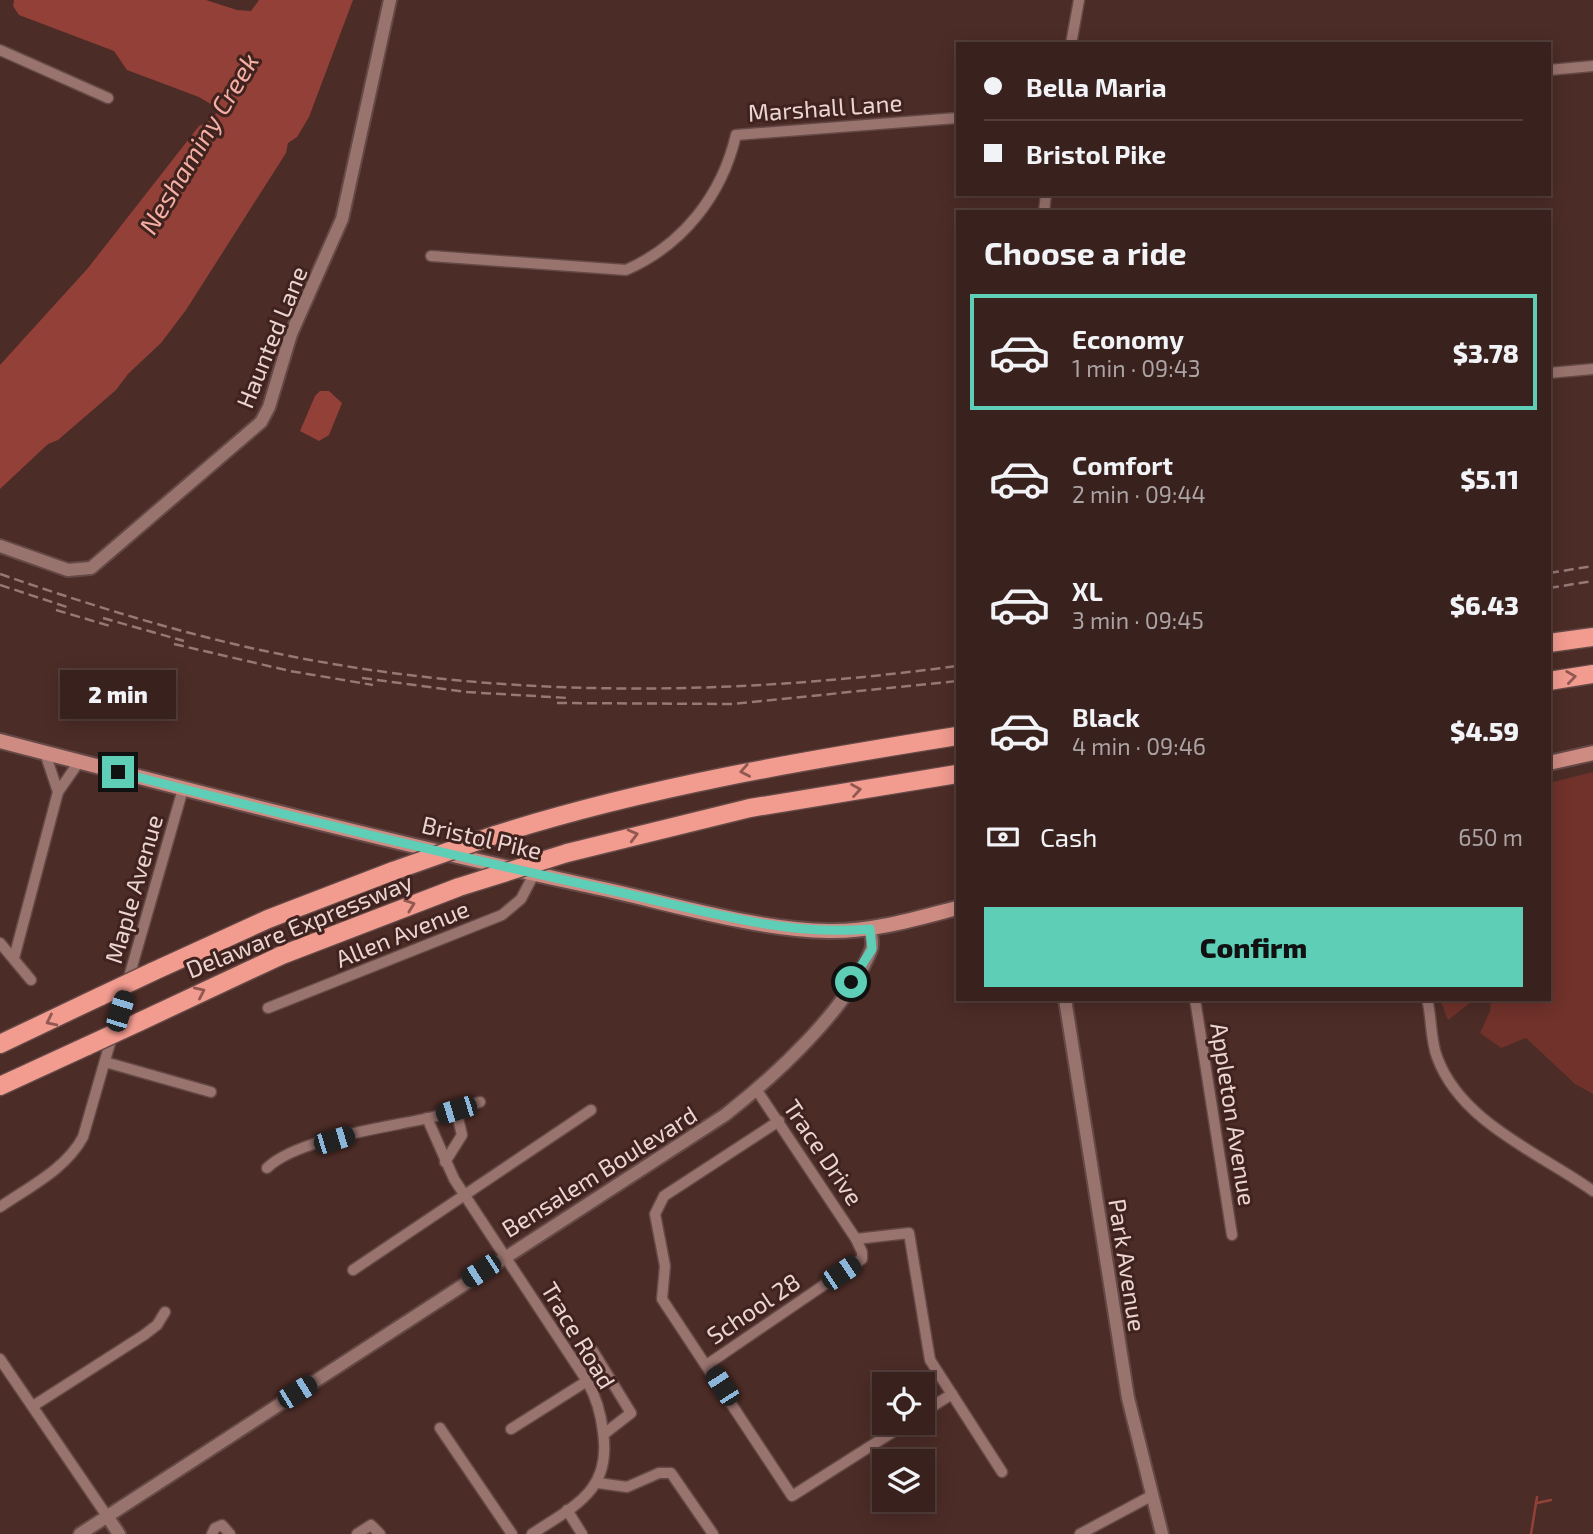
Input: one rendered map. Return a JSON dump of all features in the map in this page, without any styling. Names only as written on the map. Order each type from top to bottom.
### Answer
[{"type":"highway","points":[[1551,643],[1593,637]]},
{"type":"highway","points":[[1551,681],[1593,674]]},
{"type":"highway","name":"Delaware Expressway","points":[[0,1044],[280,915],[495,835],[589,807],[712,778],[956,736]]},
{"type":"highway","name":"Delaware Expressway","points":[[0,1086],[282,955],[459,887],[567,853],[750,808],[956,774]]},
{"type":"main road","name":"Bristol Pike","points":[[0,741],[183,789],[534,874],[785,927],[829,931],[870,929],[956,908]]},
{"type":"main road","points":[[1551,763],[1593,753]]},
{"type":"street","name":"Haunted Lane","points":[[0,546],[68,570],[91,568],[261,422],[269,407],[291,334],[342,219],[390,0]]},
{"type":"street","points":[[1072,42],[1079,0]]},
{"type":"street","points":[[0,50],[108,98]]},
{"type":"street","points":[[1551,70],[1593,66]]},
{"type":"street","name":"Marshall Lane","points":[[431,256],[626,270],[653,258],[683,233],[720,181],[736,135],[956,118]]},
{"type":"street","points":[[1551,373],[1593,369]]},
{"type":"street","points":[[46,753],[58,792]]},
{"type":"street","points":[[14,958],[58,792],[79,762]]},
{"type":"street","name":"Maple Avenue","points":[[0,1207],[58,1167],[77,1149],[88,1123],[183,789]]},
{"type":"street","name":"Allen Avenue","points":[[268,1008],[502,915],[521,899],[534,874]]},
{"type":"street","name":"Bensalem Boulevard","points":[[80,1534],[503,1257],[711,1125],[756,1090],[801,1047],[843,995],[872,949],[870,929]]},
{"type":"street","points":[[0,943],[31,980]]},
{"type":"street","name":"Park Avenue","points":[[1065,1001],[1128,1398],[1162,1534]]},
{"type":"street","name":"Appleton Avenue","points":[[1195,1001],[1232,1235]]},
{"type":"street","points":[[1427,1001],[1436,1056],[1464,1100],[1485,1119],[1593,1191]]},
{"type":"street","points":[[105,1062],[211,1091]]},
{"type":"street","name":"Trace Drive","points":[[756,1090],[856,1239]]},
{"type":"street","points":[[267,1168],[274,1161],[300,1149],[480,1102]]},
{"type":"street","points":[[445,1162],[462,1135],[456,1110]]},
{"type":"street","points":[[353,1270],[591,1110]]},
{"type":"street","name":"Trace Road","points":[[427,1118],[445,1162],[464,1196],[503,1257],[534,1297],[597,1399],[604,1434],[605,1464],[598,1483]]},
{"type":"street","name":"School 28","points":[[779,1121],[664,1196],[655,1214],[665,1266],[662,1299],[708,1364],[792,1496],[888,1435]]},
{"type":"street","points":[[856,1239],[909,1233],[930,1360],[1002,1472]]},
{"type":"street","name":"School 28","points":[[708,1364],[862,1259],[856,1239]]},
{"type":"street","points":[[33,1406],[144,1335],[165,1312]]},
{"type":"street","points":[[593,1351],[631,1413],[604,1434]]},
{"type":"street","points":[[0,1359],[119,1534]]},
{"type":"street","points":[[511,1429],[587,1381]]},
{"type":"street","points":[[935,1405],[953,1394]]},
{"type":"street","points":[[440,1428],[512,1534]]},
{"type":"street","points":[[532,1534],[567,1510],[598,1483],[628,1487],[659,1473],[671,1473],[713,1534]]},
{"type":"street","points":[[1080,1534],[1151,1496]]},
{"type":"street","points":[[567,1510],[582,1534]]},
{"type":"street","points":[[357,1534],[371,1524],[380,1534]]},
{"type":"street","points":[[212,1534],[215,1528],[222,1525],[230,1534]]},
{"type":"shaded area","points":[[1593,772],[1593,1094],[1575,1084],[1526,1038],[1501,1048],[1480,1033],[1490,1011],[1491,1001],[1551,1001],[1551,782]]},
{"type":"shaded area","points":[[1441,1001],[1472,1001],[1448,1020]]},
{"type":"water","name":"Neshaminy Creek","points":[[14,0],[206,0],[237,10],[251,11],[259,0],[353,0],[309,117],[297,137],[288,143],[286,153],[186,310],[161,343],[128,374],[116,390],[58,440],[48,444],[0,489],[0,365],[88,268],[199,126],[211,120],[217,112],[214,106],[199,97],[127,70],[114,51],[19,15],[13,6]]},
{"type":"water","points":[[320,391],[329,391],[342,403],[329,435],[319,441],[300,431],[315,396]]},
{"type":"waterway","points":[[1531,1534],[1537,1497]]},
{"type":"waterway","points":[[1537,1503],[1551,1500]]},
{"type":"railway","points":[[1551,573],[1593,566]]},
{"type":"railway","points":[[0,574],[208,638],[327,663],[417,676],[507,684],[687,688],[867,677],[956,666]]},
{"type":"railway","points":[[1551,588],[1593,581]]},
{"type":"railway","points":[[0,585],[67,607]]},
{"type":"railway","points":[[56,610],[110,626]]},
{"type":"railway","points":[[103,618],[184,641]]},
{"type":"railway","points":[[174,644],[290,671],[373,685]]},
{"type":"railway","points":[[362,678],[466,692],[568,698]]},
{"type":"railway","points":[[557,703],[733,704],[956,681]]},
{"type":"route","points":[[118,772],[534,874],[760,922],[823,931],[870,929],[872,949],[851,982]]}]
